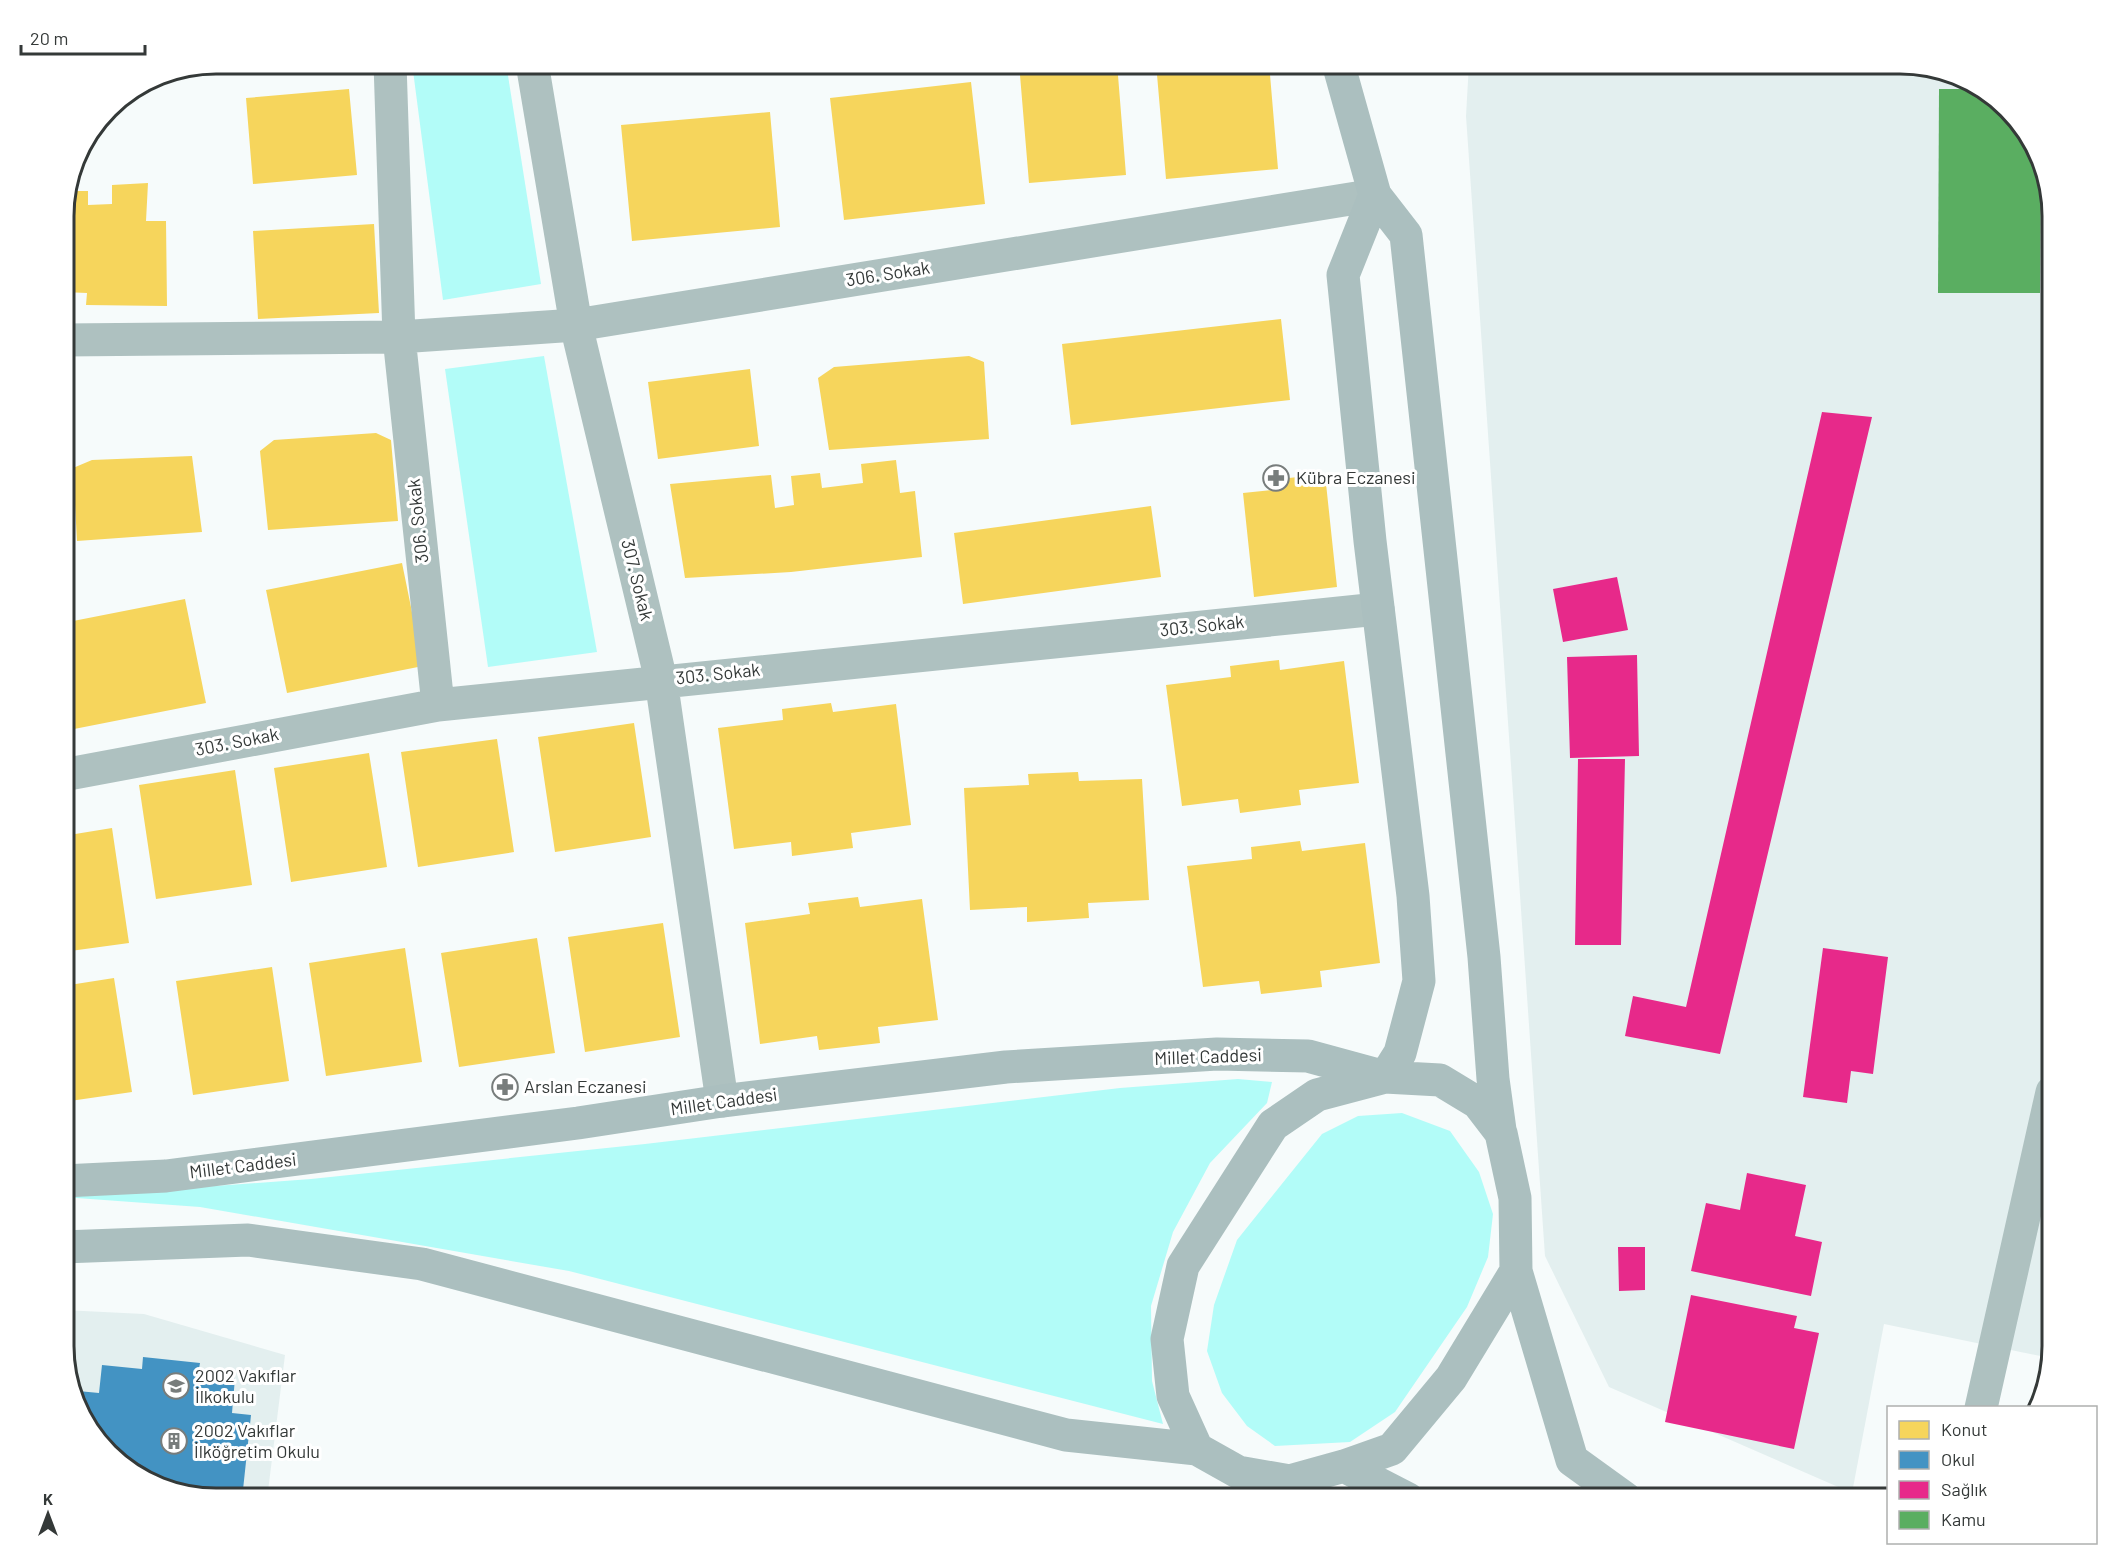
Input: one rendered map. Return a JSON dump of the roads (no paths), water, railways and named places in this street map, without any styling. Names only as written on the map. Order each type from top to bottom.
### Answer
[{"type":"main road","points":[[1341,73],[1375,195],[1406,235],[1484,957],[1493,1079],[1501,1133],[1515,1198],[1516,1271],[1572,1460],[1611,1488]]},
{"type":"main road","points":[[1375,195],[1343,275],[1378,609],[1413,896],[1419,981],[1400,1053],[1385,1077]]},
{"type":"main road","name":"Millet Caddesi","points":[[74,1180],[166,1176],[578,1123],[722,1101],[1006,1067],[1217,1054],[1308,1056],[1385,1077]]},
{"type":"main road","points":[[1197,1449],[1173,1396],[1167,1339],[1183,1266],[1273,1125],[1317,1095],[1385,1077],[1440,1080],[1478,1103],[1501,1133]]},
{"type":"main road","points":[[74,1247],[249,1240],[422,1264],[1066,1436],[1197,1449],[1238,1472],[1290,1481],[1344,1466],[1392,1449],[1451,1378],[1516,1271]]},
{"type":"main road","points":[[1344,1466],[1387,1488]]},
{"type":"street","name":"306. Sokak","points":[[390,73],[399,337],[438,705]]},
{"type":"street","name":"307. Sokak","points":[[534,73],[576,325],[661,680],[722,1101]]},
{"type":"street","name":"306. Sokak","points":[[74,340],[399,337],[576,325],[1375,195]]},
{"type":"street","name":"303. Sokak","points":[[74,773],[438,705],[661,680],[1378,609]]},
{"type":"street","points":[[1981,1406],[2042,1136]]},
{"type":"place","name":"Kübra Eczanesi","points":[[1276,478]]},
{"type":"place","name":"Arslan Eczanesi","points":[[505,1087]]},
{"type":"place","name":"2002 Vakıflar İlkokulu","points":[[176,1386]]},
{"type":"place","name":"2002 Vakıflar İlköğretim Okulu","points":[[174,1441]]}]
